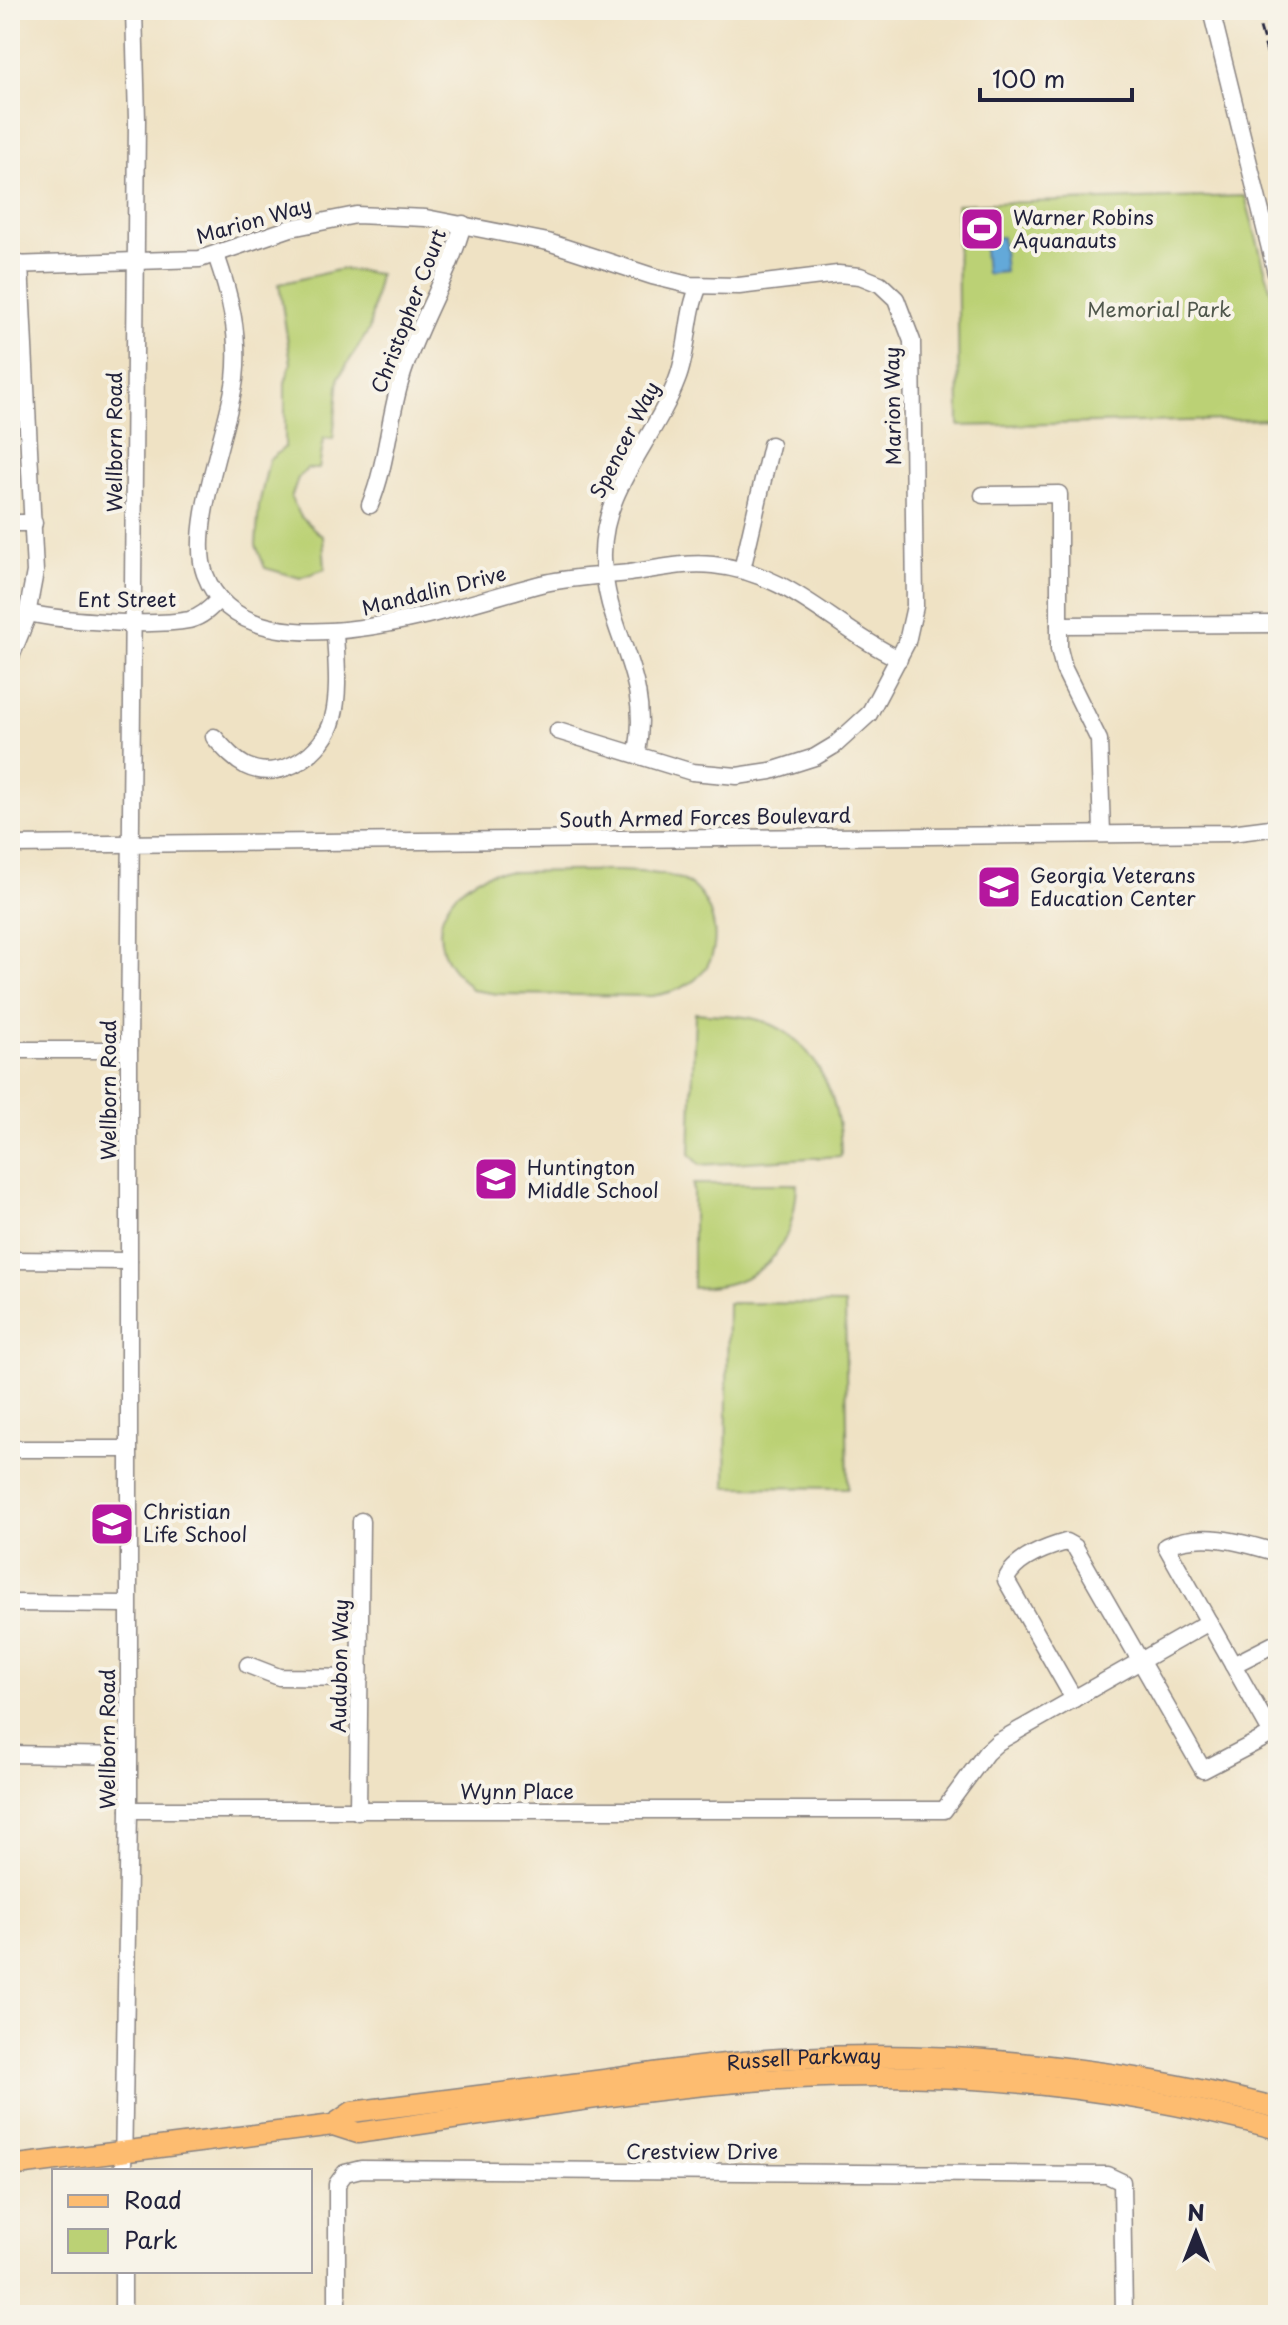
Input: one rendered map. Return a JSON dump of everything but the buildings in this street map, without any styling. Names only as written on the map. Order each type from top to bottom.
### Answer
[{"type":"main road","name":"Russell Parkway","points":[[10,2166],[123,2162],[333,2125],[352,2112],[735,2063],[844,2056],[950,2057],[1061,2067],[1206,2090],[1278,2108]]},
{"type":"main road","name":"Russell Parkway","points":[[333,2125],[358,2133],[736,2083],[873,2076],[959,2078],[1087,2090],[1204,2110],[1278,2129]]},
{"type":"street","name":"Wellborn Road","points":[[123,2162],[129,1810],[129,1050],[136,260],[134,10]]},
{"type":"street","points":[[1211,10],[1278,281]]},
{"type":"street","name":"Marion Way","points":[[15,264],[190,260],[216,255],[291,228],[356,215],[463,224],[548,242],[652,276],[699,286],[752,285],[849,275],[880,284],[903,308],[911,329],[916,592],[911,631],[869,714],[835,745],[805,762],[748,775],[714,775],[558,731]]},
{"type":"street","name":"Christopher Court","points":[[370,505],[384,473],[401,379],[414,342],[453,262],[463,224]]},
{"type":"street","points":[[216,255],[232,303],[236,356],[233,393],[201,532],[205,574],[219,599]]},
{"type":"street","points":[[10,659],[28,613],[35,572],[34,523],[18,379],[15,264]]},
{"type":"street","name":"Spencer Way","points":[[637,753],[642,727],[640,690],[608,606],[603,542],[611,505],[677,380],[699,286]]},
{"type":"street","points":[[742,570],[771,445]]},
{"type":"street","points":[[983,495],[1059,494],[1059,625],[1064,669],[1099,740],[1102,833]]},
{"type":"street","points":[[10,523],[34,523]]},
{"type":"street","name":"Mandalin Drive","points":[[219,599],[236,614],[262,625],[335,631],[400,623],[542,584],[681,565],[742,570],[790,588],[856,637],[899,659]]},
{"type":"street","name":"Ent Street","points":[[28,613],[73,621],[189,620],[208,611],[219,599]]},
{"type":"street","points":[[1059,625],[1278,624]]},
{"type":"street","points":[[214,737],[234,758],[249,768],[267,771],[284,768],[315,750],[326,737],[336,705],[335,631]]},
{"type":"street","name":"South Armed Forces Boulevard","points":[[10,845],[1231,833],[1278,827]]},
{"type":"street","points":[[10,1050],[129,1050]]},
{"type":"street","points":[[10,1260],[129,1261]]},
{"type":"street","points":[[10,1449],[128,1449]]},
{"type":"street","name":"Audubon Way","points":[[358,1812],[361,1521]]},
{"type":"street","points":[[1074,1699],[1006,1580],[1010,1569],[1048,1547],[1066,1542],[1075,1547],[1203,1770],[1275,1732],[1166,1546],[1186,1537],[1236,1541],[1278,1553]]},
{"type":"street","points":[[10,1603],[128,1604]]},
{"type":"street","name":"Wynn Place","points":[[129,1810],[944,1810],[986,1753],[998,1742],[1209,1622]]},
{"type":"street","points":[[1233,1665],[1278,1642]]},
{"type":"street","points":[[248,1665],[279,1677],[360,1678]]},
{"type":"street","points":[[10,1754],[127,1756]]},
{"type":"street","name":"Crestview Drive","points":[[337,2315],[337,2184],[345,2173],[361,2169],[1107,2175],[1122,2185],[1124,2315]]},
{"type":"street","points":[[123,2273],[123,2315]]},
{"type":"green space","name":"Memorial Park","points":[[1245,196],[1278,317],[1278,419],[959,426],[957,204]]},
{"type":"green space","points":[[342,269],[379,274],[369,330],[339,377],[333,439],[324,438],[319,469],[307,469],[298,478],[291,498],[301,517],[323,537],[325,569],[300,578],[265,568],[256,545],[259,505],[269,460],[285,447],[285,383],[291,363],[279,284]]},
{"type":"green space","points":[[617,871],[680,879],[698,893],[710,913],[714,936],[711,958],[701,974],[687,985],[652,996],[498,994],[472,990],[445,956],[440,936],[441,923],[451,900],[460,890],[470,882],[495,872]]},
{"type":"green space","points":[[695,1013],[751,1018],[773,1025],[808,1052],[820,1070],[836,1112],[841,1156],[700,1165],[690,1154]]},
{"type":"green space","points":[[693,1184],[797,1184],[789,1228],[770,1261],[738,1281],[693,1288]]},
{"type":"green space","points":[[728,1303],[845,1304],[848,1488],[726,1487]]},
{"type":"water","points":[[1002,237],[1005,272],[986,274],[983,238]]},
{"type":"railway","points":[[1255,10],[1278,91]]},
{"type":"place","name":"Warner Robins Aquanauts","points":[[982,229]]},
{"type":"place","name":"Georgia Veterans Education Center","points":[[999,887]]},
{"type":"place","name":"Huntington Middle School","points":[[496,1179]]},
{"type":"place","name":"Christian Life School","points":[[112,1524]]}]
